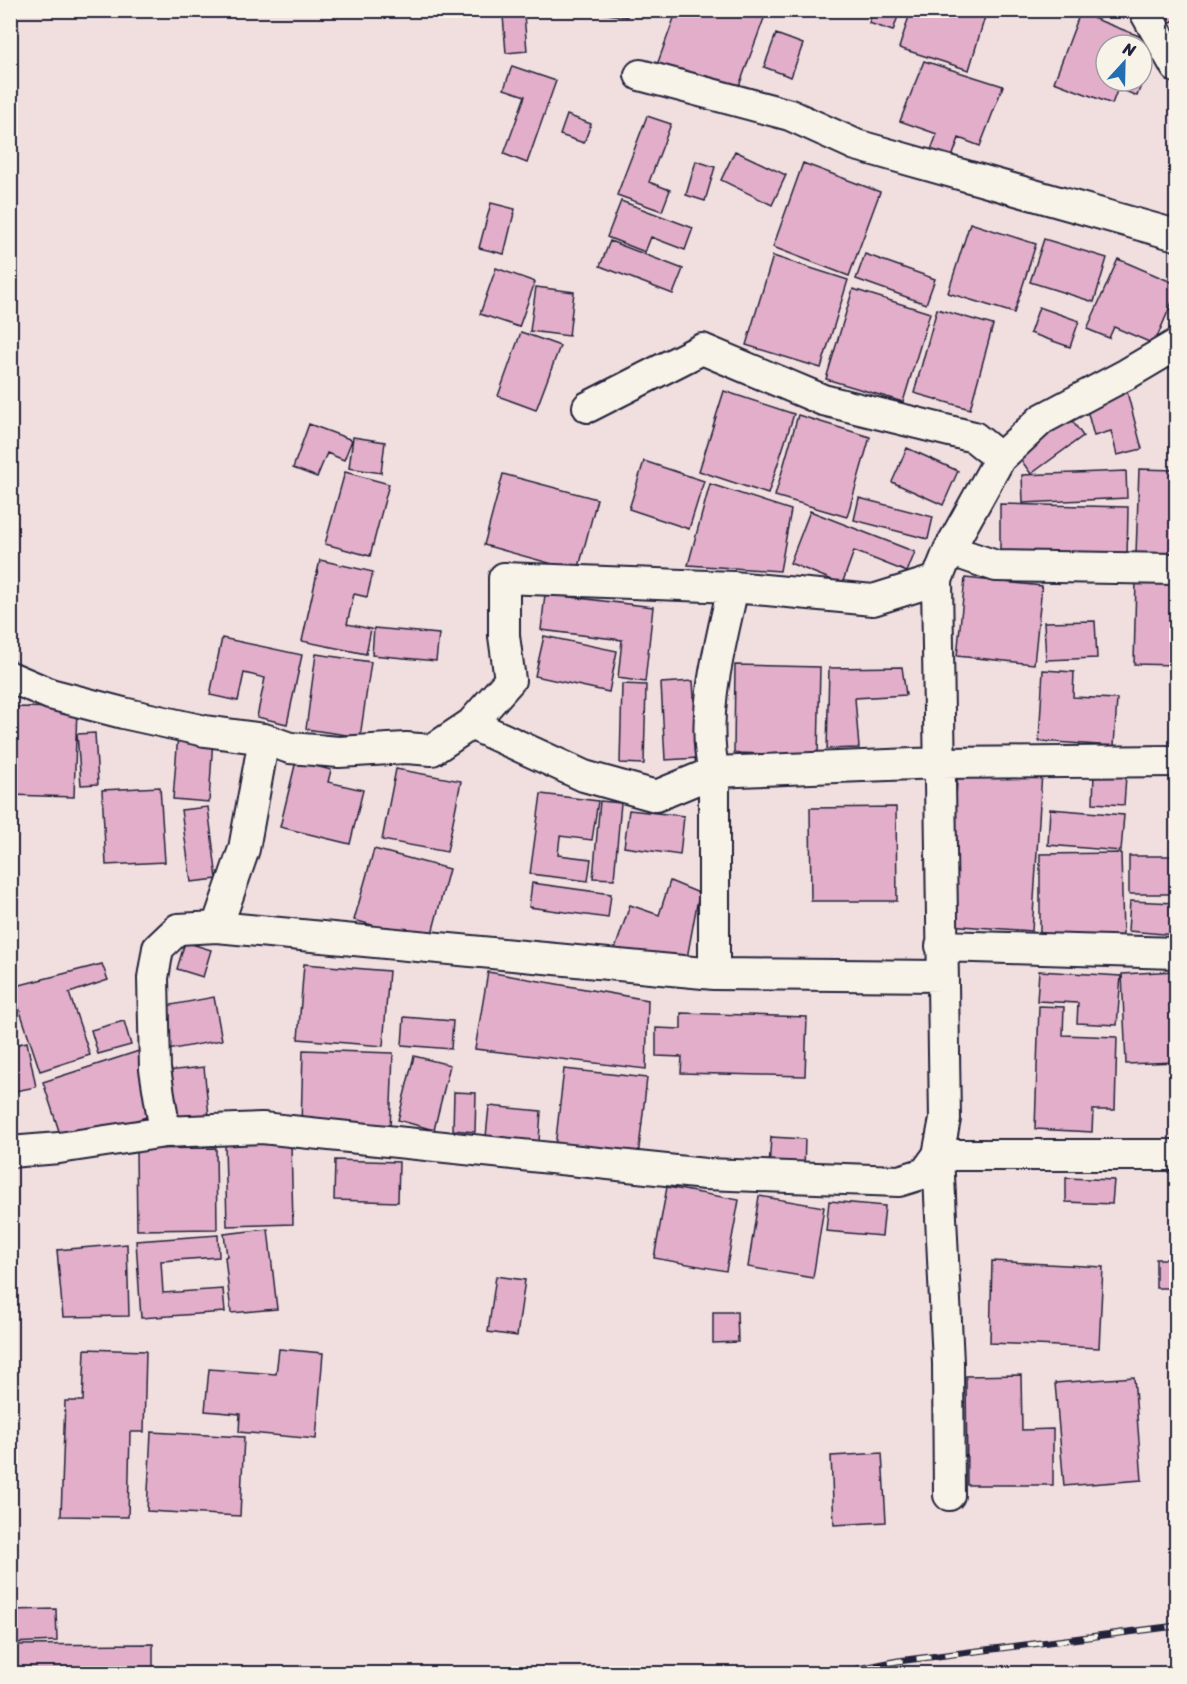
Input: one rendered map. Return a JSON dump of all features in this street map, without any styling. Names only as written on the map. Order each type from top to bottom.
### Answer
[{"type":"street","points":[[1144,10],[1176,67]]},
{"type":"street","points":[[640,75],[790,115],[856,145],[1176,235]]},
{"type":"street","points":[[949,1495],[948,1363],[938,1155],[945,1119],[937,580],[948,550],[1000,458],[1042,419],[1176,345]]},
{"type":"street","points":[[588,407],[702,349],[823,400],[974,437],[1000,458]]},
{"type":"street","points":[[948,550],[996,566],[1176,569]]},
{"type":"street","points":[[10,677],[50,694],[123,713],[206,731],[264,739],[290,748],[339,753],[406,748],[432,750],[471,724],[510,680],[504,636],[504,579],[733,586],[873,600],[937,580]]},
{"type":"street","points":[[714,974],[714,772],[710,757],[712,691],[733,586]]},
{"type":"street","points":[[471,724],[584,776],[656,796],[714,772],[939,763],[1176,761]]},
{"type":"street","points":[[217,927],[244,849],[264,739]]},
{"type":"street","points":[[165,1132],[155,1069],[153,978],[158,948],[178,928],[217,927],[714,974],[942,976]]},
{"type":"street","points":[[941,946],[1176,953]]},
{"type":"street","points":[[10,1152],[59,1149],[165,1132],[262,1128],[705,1174],[887,1181],[898,1181],[925,1173],[938,1155]]},
{"type":"street","points":[[938,1155],[1176,1155]]},
{"type":"building","points":[[502,10],[565,10],[502,15]]},
{"type":"building","points":[[581,10],[628,10],[627,17]]},
{"type":"building","points":[[677,10],[759,10],[766,13],[736,94],[657,65]]},
{"type":"building","points":[[873,10],[900,10],[893,31],[869,23]]},
{"type":"building","points":[[911,10],[987,10],[969,70],[899,48]]},
{"type":"building","points":[[1161,10],[1176,10],[1176,19],[1168,24]]},
{"type":"building","points":[[1080,13],[1131,33],[1094,33],[1094,93],[1116,93],[1112,104],[1054,82]]},
{"type":"building","points":[[524,14],[527,51],[506,53],[503,16]]},
{"type":"building","points":[[776,34],[803,44],[791,77],[764,67]]},
{"type":"building","points":[[924,61],[1003,86],[980,146],[959,138],[949,166],[928,158],[937,134],[900,121]]},
{"type":"building","points":[[512,66],[556,81],[527,163],[504,154],[525,96],[504,89]]},
{"type":"building","points":[[567,115],[591,124],[584,143],[560,135]]},
{"type":"building","points":[[647,116],[671,124],[649,182],[670,190],[662,211],[617,195]]},
{"type":"building","points":[[735,151],[786,175],[772,205],[721,180]]},
{"type":"building","points":[[696,161],[715,167],[705,201],[686,195]]},
{"type":"building","points":[[803,163],[880,192],[849,276],[773,247]]},
{"type":"building","points":[[621,201],[693,228],[685,250],[651,237],[645,252],[607,237]]},
{"type":"building","points":[[491,203],[515,209],[504,254],[479,248]]},
{"type":"building","points":[[970,223],[1036,244],[1014,313],[948,293]]},
{"type":"building","points":[[1044,239],[1107,258],[1094,302],[1030,282]]},
{"type":"building","points":[[610,241],[683,269],[673,294],[600,266]]},
{"type":"building","points":[[865,254],[935,279],[926,304],[856,279]]},
{"type":"building","points":[[773,256],[848,280],[821,368],[746,345]]},
{"type":"building","points":[[1118,259],[1176,284],[1176,293],[1154,344],[1114,327],[1109,338],[1087,329]]},
{"type":"building","points":[[496,268],[535,282],[519,327],[480,314]]},
{"type":"building","points":[[536,287],[574,292],[569,336],[530,331]]},
{"type":"building","points":[[853,289],[930,313],[903,402],[826,379]]},
{"type":"building","points":[[1039,307],[1079,321],[1070,347],[1030,333]]},
{"type":"building","points":[[937,309],[993,325],[970,409],[914,393]]},
{"type":"building","points":[[521,332],[560,346],[536,410],[498,396]]},
{"type":"building","points":[[724,391],[794,414],[768,494],[699,471]]},
{"type":"building","points":[[1127,392],[1142,449],[1117,455],[1111,431],[1094,436],[1085,403]]},
{"type":"building","points":[[798,415],[870,437],[847,517],[775,496]]},
{"type":"building","points":[[1068,415],[1083,436],[1031,474],[1016,453]]},
{"type":"building","points":[[309,424],[352,440],[344,460],[327,453],[317,477],[293,468]]},
{"type":"building","points":[[353,437],[385,442],[381,473],[349,468]]},
{"type":"building","points":[[907,448],[958,471],[943,505],[892,482]]},
{"type":"building","points":[[644,461],[704,481],[689,529],[629,509]]},
{"type":"building","points":[[1139,469],[1176,470],[1176,556],[1136,554]]},
{"type":"building","points":[[1126,471],[1127,498],[1023,503],[1022,475]]},
{"type":"building","points":[[345,472],[389,484],[370,556],[325,544]]},
{"type":"building","points":[[503,474],[597,499],[578,571],[484,545]]},
{"type":"building","points":[[710,484],[791,510],[780,571],[688,565]]},
{"type":"building","points":[[859,498],[933,517],[928,539],[854,520]]},
{"type":"building","points":[[1000,504],[1128,507],[1127,559],[1000,556]]},
{"type":"building","points":[[810,511],[915,552],[907,572],[854,551],[842,584],[790,563]]},
{"type":"building","points":[[320,560],[373,572],[367,597],[354,594],[347,624],[371,629],[366,654],[302,641]]},
{"type":"building","points":[[965,578],[1042,586],[1034,664],[957,656]]},
{"type":"building","points":[[1136,580],[1176,581],[1176,665],[1134,664]]},
{"type":"building","points":[[545,594],[653,607],[645,682],[618,678],[622,640],[541,630]]},
{"type":"building","points":[[1095,621],[1097,658],[1046,660],[1044,622]]},
{"type":"building","points":[[374,628],[439,634],[436,661],[372,655]]},
{"type":"building","points":[[544,636],[617,651],[609,692],[535,676]]},
{"type":"building","points":[[222,638],[302,655],[287,724],[257,717],[265,678],[244,673],[238,701],[210,695]]},
{"type":"building","points":[[316,654],[371,662],[360,737],[306,729]]},
{"type":"building","points":[[735,665],[820,667],[818,755],[734,753]]},
{"type":"building","points":[[902,667],[906,695],[855,698],[859,748],[827,749],[829,668]]},
{"type":"building","points":[[1043,670],[1074,672],[1073,697],[1117,699],[1114,746],[1039,741]]},
{"type":"building","points":[[693,681],[698,758],[665,760],[661,683]]},
{"type":"building","points":[[622,684],[646,685],[644,764],[620,763]]},
{"type":"building","points":[[12,707],[77,708],[74,797],[10,795]]},
{"type":"building","points":[[95,733],[98,784],[81,785],[77,734]]},
{"type":"building","points":[[178,734],[213,737],[209,802],[173,799]]},
{"type":"building","points":[[296,761],[331,770],[328,782],[363,790],[350,844],[280,827]]},
{"type":"building","points":[[958,766],[1042,772],[1032,931],[948,925]]},
{"type":"building","points":[[396,769],[461,781],[447,852],[382,840]]},
{"type":"building","points":[[1094,774],[1126,776],[1124,805],[1093,803]]},
{"type":"building","points":[[160,787],[165,862],[106,865],[102,790]]},
{"type":"building","points":[[541,794],[598,801],[592,840],[560,836],[558,855],[591,859],[588,881],[530,874]]},
{"type":"building","points":[[600,801],[621,803],[614,879],[593,878]]},
{"type":"building","points":[[208,807],[217,879],[191,882],[181,810]]},
{"type":"building","points":[[896,807],[897,901],[811,901],[810,808]]},
{"type":"building","points":[[1050,809],[1124,815],[1121,851],[1048,845]]},
{"type":"building","points":[[629,810],[684,816],[680,855],[624,847]]},
{"type":"building","points":[[374,849],[449,869],[430,941],[354,920]]},
{"type":"building","points":[[1121,853],[1123,936],[1040,936],[1040,854]]},
{"type":"building","points":[[1129,856],[1171,856],[1172,894],[1129,894]]},
{"type":"building","points":[[670,881],[699,893],[685,969],[613,955],[630,905],[659,915]]},
{"type":"building","points":[[532,883],[611,894],[608,918],[529,907]]},
{"type":"building","points":[[1130,901],[1176,903],[1176,935],[1128,931]]},
{"type":"building","points":[[185,942],[211,950],[203,977],[177,969]]},
{"type":"building","points":[[102,964],[108,980],[69,993],[90,1055],[40,1071],[12,987]]},
{"type":"building","points":[[304,964],[389,971],[383,1046],[298,1039]]},
{"type":"building","points":[[1039,971],[1121,976],[1117,1025],[1077,1023],[1078,1003],[1037,1001]]},
{"type":"building","points":[[1176,971],[1176,1062],[1126,1064],[1122,974]]},
{"type":"building","points":[[488,972],[648,1000],[646,1069],[475,1049]]},
{"type":"building","points":[[214,997],[222,1040],[163,1051],[155,1008]]},
{"type":"building","points":[[1039,1006],[1064,1007],[1063,1035],[1117,1037],[1115,1110],[1093,1110],[1092,1132],[1035,1129]]},
{"type":"building","points":[[681,1013],[807,1017],[805,1076],[681,1073],[682,1057],[656,1056],[656,1028],[681,1029]]},
{"type":"building","points":[[404,1017],[453,1021],[451,1049],[402,1045]]},
{"type":"building","points":[[124,1021],[131,1045],[98,1054],[91,1030]]},
{"type":"building","points":[[27,1042],[36,1087],[10,1092],[10,1046]]},
{"type":"building","points":[[303,1050],[393,1053],[390,1130],[301,1127]]},
{"type":"building","points":[[139,1051],[159,1113],[63,1143],[43,1082]]},
{"type":"building","points":[[414,1056],[450,1065],[434,1130],[398,1120]]},
{"type":"building","points":[[204,1067],[209,1116],[171,1119],[167,1071]]},
{"type":"building","points":[[564,1069],[647,1078],[638,1157],[555,1147]]},
{"type":"building","points":[[454,1092],[476,1093],[475,1132],[453,1130]]},
{"type":"building","points":[[489,1106],[541,1111],[539,1141],[486,1137]]},
{"type":"building","points":[[771,1137],[805,1139],[804,1170],[769,1169]]},
{"type":"building","points":[[291,1143],[293,1224],[227,1226],[225,1144]]},
{"type":"building","points":[[216,1148],[217,1229],[137,1230],[136,1149]]},
{"type":"building","points":[[335,1160],[399,1162],[398,1202],[334,1200]]},
{"type":"building","points":[[1066,1178],[1114,1180],[1112,1204],[1066,1202]]},
{"type":"building","points":[[667,1187],[739,1200],[726,1271],[654,1258]]},
{"type":"building","points":[[759,1196],[824,1207],[813,1278],[748,1267]]},
{"type":"building","points":[[829,1201],[885,1206],[882,1236],[826,1231]]},
{"type":"building","points":[[268,1229],[277,1309],[231,1313],[224,1234]]},
{"type":"building","points":[[218,1235],[219,1257],[161,1261],[163,1293],[223,1289],[225,1312],[141,1318],[136,1241]]},
{"type":"building","points":[[127,1244],[129,1316],[63,1317],[57,1250]]},
{"type":"building","points":[[1156,1259],[1176,1259],[1176,1288],[1156,1288]]},
{"type":"building","points":[[992,1261],[1103,1267],[1099,1348],[990,1343]]},
{"type":"building","points":[[496,1276],[525,1280],[517,1336],[488,1332]]},
{"type":"building","points":[[713,1312],[737,1312],[738,1342],[713,1343]]},
{"type":"building","points":[[85,1349],[146,1351],[144,1432],[130,1432],[128,1517],[61,1516],[65,1401],[83,1401]]},
{"type":"building","points":[[279,1349],[323,1353],[316,1439],[239,1432],[240,1414],[205,1411],[209,1369],[276,1374]]},
{"type":"building","points":[[1021,1375],[1022,1430],[1053,1429],[1053,1485],[967,1485],[966,1376]]},
{"type":"building","points":[[1134,1377],[1142,1480],[1064,1486],[1055,1383]]},
{"type":"building","points":[[151,1432],[244,1437],[240,1516],[147,1511]]},
{"type":"building","points":[[882,1453],[886,1522],[834,1525],[831,1456]]},
{"type":"building","points":[[56,1609],[57,1641],[10,1643],[10,1610]]},
{"type":"building","points":[[153,1644],[153,1674],[10,1674],[10,1645]]},
{"type":"railway","points":[[834,1674],[898,1661],[1176,1626]]}]
